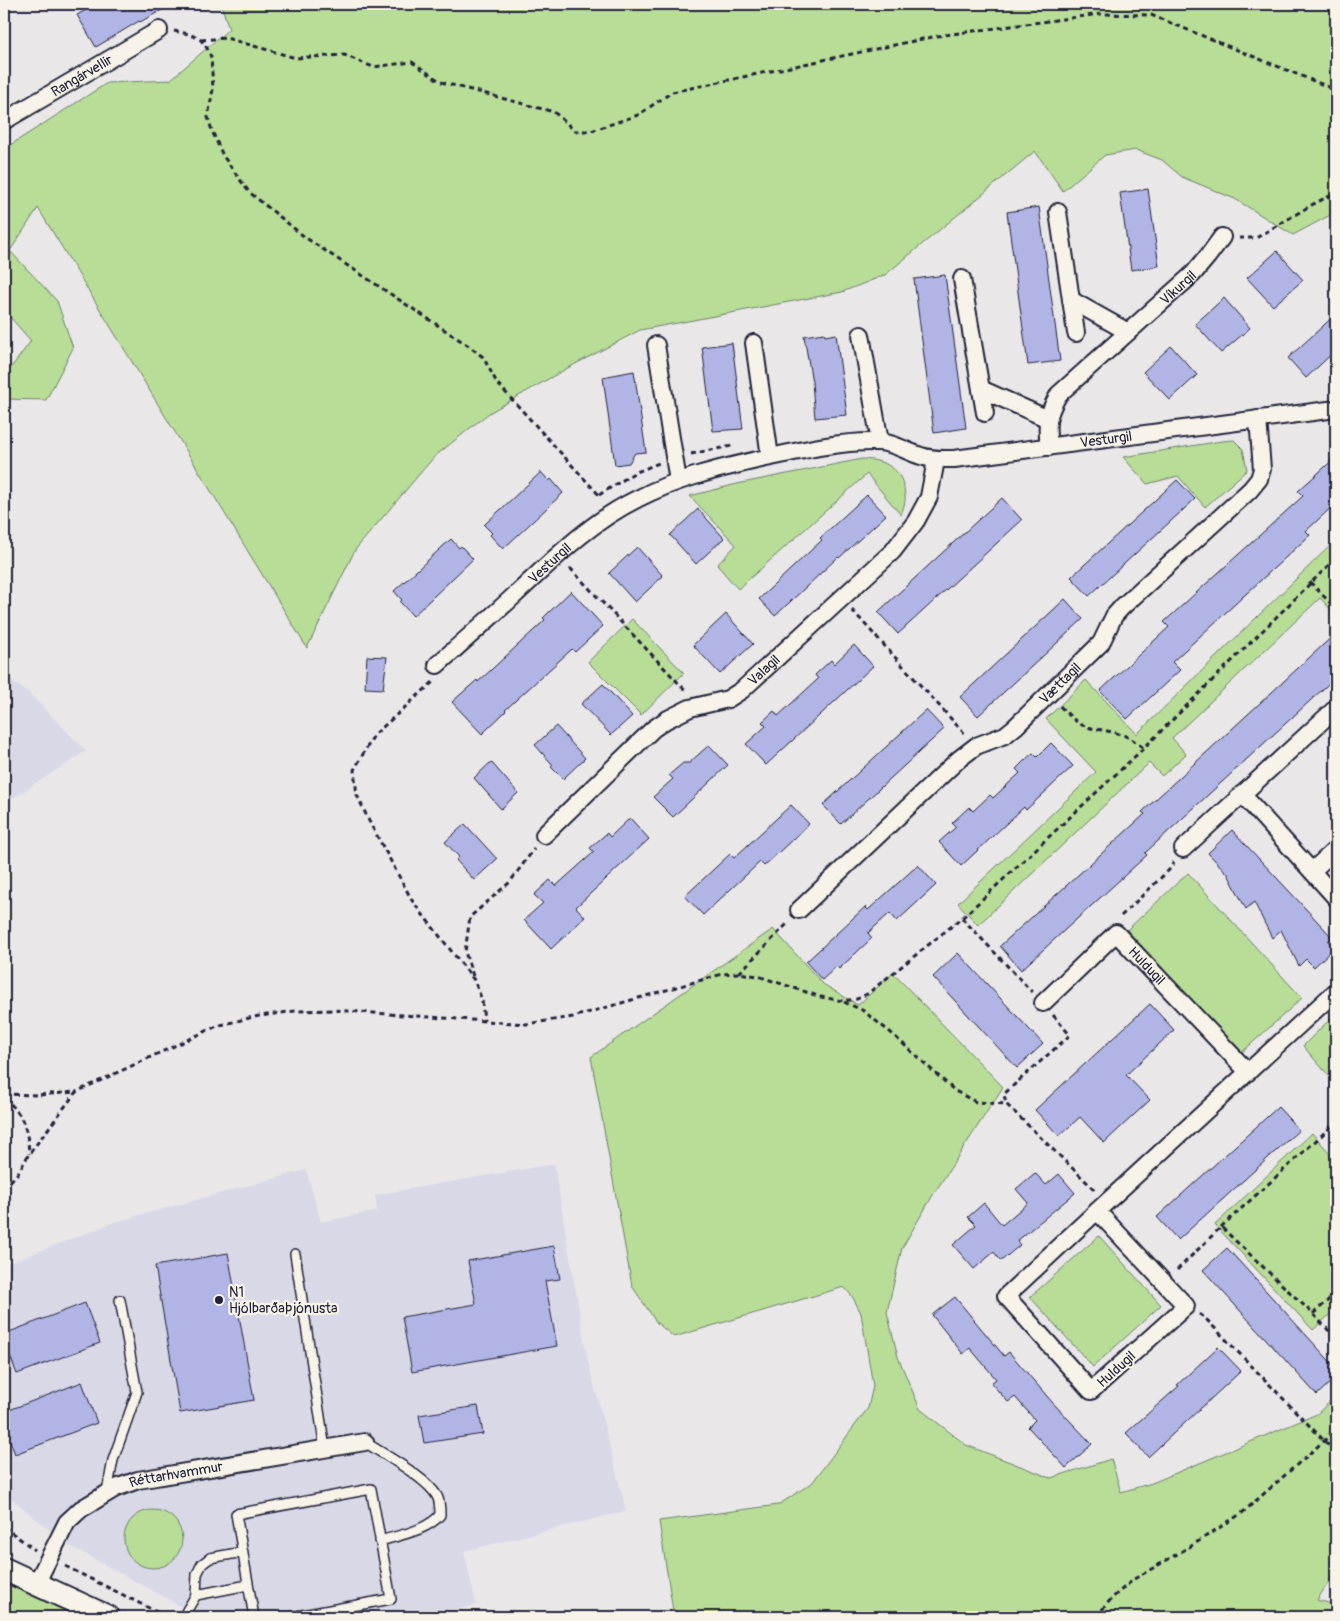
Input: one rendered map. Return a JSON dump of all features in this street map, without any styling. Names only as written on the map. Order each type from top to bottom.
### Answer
[{"type":"main road","points":[[4,1569],[108,1617]]},
{"type":"street","name":"Rangárvellir","points":[[4,121],[159,30]]},
{"type":"street","points":[[1058,212],[1076,332]]},
{"type":"street","name":"Víkurgil","points":[[1049,447],[1047,431],[1050,408],[1060,394],[1193,274],[1222,237]]},
{"type":"street","points":[[962,279],[985,413]]},
{"type":"street","points":[[1071,300],[1128,332]]},
{"type":"street","points":[[861,335],[880,442]]},
{"type":"street","points":[[754,343],[770,457]]},
{"type":"street","points":[[656,344],[678,481]]},
{"type":"street","points":[[981,389],[1048,419]]},
{"type":"street","name":"Vesturgil","points":[[437,665],[558,555],[600,520],[637,499],[678,481],[770,457],[842,444],[880,442],[936,460],[1336,410]]},
{"type":"street","name":"Vættagil","points":[[800,910],[959,759],[976,746],[1005,735],[1049,694],[1101,643],[1114,616],[1122,607],[1250,490],[1260,479],[1262,469],[1258,420]]},
{"type":"street","name":"Valagil","points":[[544,835],[653,730],[678,712],[728,699],[742,690],[893,552],[916,521],[929,497],[936,460]]},
{"type":"street","points":[[1183,849],[1336,708]]},
{"type":"street","points":[[1242,794],[1336,898]]},
{"type":"street","points":[[1312,871],[1336,848]]},
{"type":"street","name":"Huldugil","points":[[1043,1003],[1116,933],[1248,1072]]},
{"type":"street","name":"Huldugil","points":[[1193,1308],[1091,1391],[1006,1296],[1336,991]]},
{"type":"street","points":[[1102,1206],[1193,1308]]},
{"type":"street","name":"Réttarhvammur","points":[[36,1584],[67,1522],[81,1509],[107,1492],[138,1480],[365,1442]]},
{"type":"lane","points":[[295,1254],[325,1449]]},
{"type":"lane","points":[[107,1492],[113,1460],[137,1392],[120,1300]]},
{"type":"lane","points":[[365,1442],[423,1480],[437,1495],[440,1504],[440,1515],[435,1521],[422,1528],[380,1541]]},
{"type":"lane","points":[[254,1617],[236,1514],[371,1489],[390,1599],[291,1617]]},
{"type":"lane","points":[[183,1617],[196,1596],[197,1574],[202,1564],[210,1558],[242,1552]]},
{"type":"lane","points":[[196,1596],[248,1585]]},
{"type":"path","points":[[201,40],[226,38],[296,58],[344,55],[373,67],[412,62],[441,82],[554,112],[575,130],[592,131],[638,115],[672,92],[937,36],[1100,14],[1151,14],[1193,33],[1336,90]]},
{"type":"path","points":[[159,30],[178,31],[189,34],[201,40],[207,48],[212,71],[213,90],[208,117],[212,131],[223,156],[249,192],[306,238],[483,357],[497,383],[614,512]]},
{"type":"path","points":[[1222,237],[1256,238],[1315,203],[1336,193]]},
{"type":"path","points":[[599,495],[634,473],[674,459],[724,447],[767,440]]},
{"type":"path","points":[[558,555],[700,705]]},
{"type":"path","points":[[843,1002],[857,999],[867,994],[962,918],[1144,748],[1336,558]]},
{"type":"path","points":[[1310,582],[1336,609]]},
{"type":"path","points":[[841,599],[976,746]]},
{"type":"path","points":[[437,665],[435,680],[374,735],[354,770],[357,795],[413,902],[474,980]]},
{"type":"path","points":[[1049,694],[1079,725],[1124,736],[1144,748]]},
{"type":"path","points":[[484,1021],[482,1000],[465,952],[470,917],[510,882],[544,835]]},
{"type":"path","points":[[739,973],[800,910]]},
{"type":"path","points":[[962,918],[1043,1003],[1070,1035],[1004,1094],[1006,1104],[1102,1206]]},
{"type":"path","points":[[4,1096],[76,1092],[217,1026],[253,1018],[295,1011],[333,1010],[527,1024],[573,1016],[722,974],[739,973],[758,976],[843,1002],[862,1010],[890,1032],[955,1091],[976,1102],[1006,1104]]},
{"type":"path","points":[[4,1188],[18,1173],[29,1154],[76,1092]]},
{"type":"path","points":[[4,1096],[15,1107],[25,1128],[29,1154]]},
{"type":"path","points":[[1172,1274],[1332,1125]]},
{"type":"path","points":[[1221,1227],[1336,1338]]},
{"type":"path","points":[[1313,1314],[1336,1292]]},
{"type":"path","points":[[1193,1308],[1204,1317],[1336,1453]]},
{"type":"path","points":[[1193,1308],[1204,1317]]},
{"type":"path","points":[[1096,1617],[1112,1598],[1134,1579],[1191,1546],[1242,1513],[1325,1440],[1336,1427]]},
{"type":"path","points":[[4,1527],[48,1560],[75,1570],[167,1617]]},
{"type":"shaded area","points":[[4,677],[28,692],[86,751],[4,804]]},
{"type":"shaded area","points":[[554,1164],[587,1357],[626,1511],[464,1551],[476,1605],[435,1615],[435,1617],[201,1617],[65,1543],[4,1492],[4,1265],[115,1222],[306,1170],[321,1222],[377,1211],[375,1195]]},
{"type":"green space","points":[[221,4],[1336,4],[1336,212],[1293,235],[1235,199],[1182,177],[1162,160],[1136,150],[1105,155],[1063,191],[1035,151],[885,275],[842,292],[640,330],[564,370],[489,413],[434,457],[355,550],[307,648],[38,208],[10,251],[57,301],[73,348],[46,400],[4,399],[4,377],[31,341],[4,310],[4,149],[107,83],[170,80],[229,29]]},
{"type":"green space","points":[[1234,440],[1243,449],[1247,470],[1205,507],[1178,476],[1147,484],[1123,457],[1222,441]]},
{"type":"green space","points":[[862,459],[878,461],[897,472],[904,486],[905,495],[901,515],[867,474],[738,589],[717,565],[736,545],[690,496],[737,484]]},
{"type":"green space","points":[[1336,540],[1336,615],[1320,598],[1172,738],[1186,754],[1162,776],[1149,763],[978,925],[958,903],[1096,772],[1046,719],[1086,680],[1137,734]]},
{"type":"green space","points":[[632,619],[684,673],[641,715],[588,662]]},
{"type":"green space","points":[[1188,873],[1302,998],[1240,1054],[1127,930]]},
{"type":"green space","points":[[773,929],[823,984],[858,1005],[893,973],[1003,1087],[933,1195],[902,1248],[887,1312],[898,1357],[920,1409],[966,1445],[1051,1478],[1111,1459],[1121,1492],[1152,1483],[1317,1414],[1336,1396],[1336,1571],[1317,1600],[1336,1605],[1336,1617],[674,1617],[659,1521],[778,1505],[812,1483],[868,1408],[873,1386],[861,1313],[852,1296],[844,1287],[674,1337],[657,1323],[632,1286],[591,1057]]},
{"type":"green space","points":[[1330,1019],[1336,1026],[1336,1084],[1303,1046]]},
{"type":"green space","points":[[1312,1133],[1336,1160],[1336,1309],[1313,1330],[1215,1225]]},
{"type":"green space","points":[[1099,1236],[1161,1305],[1093,1367],[1030,1297]]},
{"type":"green space","points":[[147,1510],[159,1510],[174,1518],[182,1533],[182,1545],[174,1560],[159,1568],[147,1568],[132,1560],[124,1545],[124,1533],[132,1518]]},
{"type":"green space","points":[[4,1583],[79,1617],[4,1617]]},
{"type":"building","points":[[96,4],[173,4],[139,21],[96,47],[77,15]]},
{"type":"building","points":[[1148,189],[1159,266],[1131,270],[1120,193]]},
{"type":"building","points":[[1039,207],[1060,361],[1028,365],[1007,212]]},
{"type":"building","points":[[1277,251],[1303,280],[1273,306],[1247,278]]},
{"type":"building","points":[[945,275],[966,428],[934,433],[914,279]]},
{"type":"building","points":[[1224,298],[1250,328],[1221,353],[1195,324]]},
{"type":"building","points":[[1336,314],[1336,350],[1306,378],[1288,358]]},
{"type":"building","points":[[824,333],[825,336],[836,334],[847,415],[815,418],[812,382],[804,336]]},
{"type":"building","points":[[732,343],[743,429],[713,431],[702,347]]},
{"type":"building","points":[[1171,346],[1197,375],[1170,400],[1143,372]]},
{"type":"building","points":[[634,371],[646,452],[635,453],[629,463],[615,465],[603,377]]},
{"type":"building","points":[[1336,457],[1336,503],[1306,531],[1310,535],[1172,662],[1180,670],[1127,719],[1100,691],[1169,627],[1164,622],[1303,496],[1298,491]]},
{"type":"building","points":[[541,472],[549,481],[551,479],[563,493],[503,549],[490,535],[492,533],[484,525]]},
{"type":"building","points":[[1177,480],[1195,499],[1089,596],[1071,577]]},
{"type":"building","points":[[867,495],[886,515],[775,616],[759,599],[822,540],[820,538]]},
{"type":"building","points":[[1002,498],[1022,520],[898,634],[878,612]]},
{"type":"building","points":[[698,509],[724,538],[696,564],[670,535]]},
{"type":"building","points":[[451,539],[459,548],[461,546],[473,559],[413,616],[400,602],[402,600],[394,591]]},
{"type":"building","points":[[637,547],[663,576],[635,602],[609,573]]},
{"type":"building","points":[[571,591],[603,626],[575,652],[572,649],[505,710],[482,734],[452,702],[477,680],[478,682],[545,620],[543,618]]},
{"type":"building","points":[[1065,599],[1083,619],[978,716],[960,697]]},
{"type":"building","points":[[726,614],[753,644],[720,674],[693,645]]},
{"type":"building","points":[[1336,633],[1336,677],[1145,853],[1147,855],[1021,970],[1000,946],[1145,814],[1142,812]]},
{"type":"building","points":[[854,645],[873,666],[766,765],[746,744],[766,726],[762,722],[774,711],[778,716],[818,679],[815,675],[831,660],[834,664]]},
{"type":"building","points":[[367,656],[387,657],[383,689],[365,688]]},
{"type":"building","points":[[603,684],[632,716],[611,735],[581,704]]},
{"type":"building","points":[[926,710],[944,729],[841,824],[823,805]]},
{"type":"building","points":[[556,726],[585,758],[563,779],[551,767],[553,765],[535,745]]},
{"type":"building","points":[[1051,743],[1073,766],[1026,810],[1024,807],[961,866],[939,842],[956,827],[952,823],[969,807],[973,811],[990,795],[993,798],[1020,773],[1016,769],[1025,760],[1033,753],[1037,757]]},
{"type":"building","points":[[709,745],[728,765],[673,817],[653,797],[673,779],[669,775],[683,763],[689,763]]},
{"type":"building","points":[[491,762],[518,793],[501,809],[474,778]]},
{"type":"building","points":[[791,805],[809,824],[764,866],[760,862],[703,915],[685,896],[730,854],[734,858]]},
{"type":"building","points":[[630,818],[649,839],[576,907],[585,917],[551,949],[524,920],[543,903],[534,895],[550,880],[556,886],[594,852],[590,848],[607,833],[610,837]]},
{"type":"building","points":[[465,824],[497,859],[474,880],[456,860],[459,857],[445,842]]},
{"type":"building","points":[[1232,830],[1332,937],[1328,941],[1334,948],[1314,967],[1306,959],[1299,966],[1281,930],[1272,938],[1254,902],[1246,909],[1228,874],[1208,853]]},
{"type":"building","points":[[918,865],[936,885],[897,921],[890,913],[868,933],[872,938],[839,969],[837,966],[822,980],[806,962],[865,907],[868,910]]},
{"type":"building","points":[[958,953],[1043,1044],[1017,1068],[933,977]]},
{"type":"building","points":[[1150,1004],[1174,1030],[1126,1075],[1150,1100],[1104,1143],[1080,1117],[1059,1136],[1035,1110]]},
{"type":"building","points":[[1278,1107],[1299,1130],[1178,1240],[1157,1217]]},
{"type":"building","points":[[1035,1173],[1046,1185],[1059,1174],[1075,1193],[1017,1241],[1020,1245],[1001,1261],[994,1252],[974,1269],[953,1245],[976,1225],[968,1217],[984,1203],[1002,1225],[1028,1203],[1016,1189]]},
{"type":"building","points":[[554,1246],[560,1279],[545,1281],[557,1346],[412,1372],[402,1317],[476,1304],[468,1261]]},
{"type":"building","points":[[1227,1248],[1336,1368],[1336,1377],[1317,1395],[1203,1270]]},
{"type":"building","points":[[228,1253],[254,1400],[180,1413],[155,1266]]},
{"type":"building","points":[[955,1297],[1004,1356],[1009,1352],[1052,1402],[1092,1444],[1066,1468],[1028,1427],[1035,1420],[1015,1397],[1008,1402],[991,1383],[996,1379],[970,1348],[963,1354],[932,1315]]},
{"type":"building","points":[[85,1303],[100,1343],[17,1374],[4,1340],[4,1334]]},
{"type":"building","points":[[1218,1347],[1241,1371],[1148,1457],[1126,1433],[1179,1386],[1177,1385]]},
{"type":"building","points":[[82,1382],[97,1423],[15,1454],[4,1425],[4,1412]]},
{"type":"building","points":[[478,1406],[483,1434],[424,1443],[419,1415]]},
{"type":"place","name":"N1 Hjólbarðaþjónusta","points":[[219,1300]]}]
